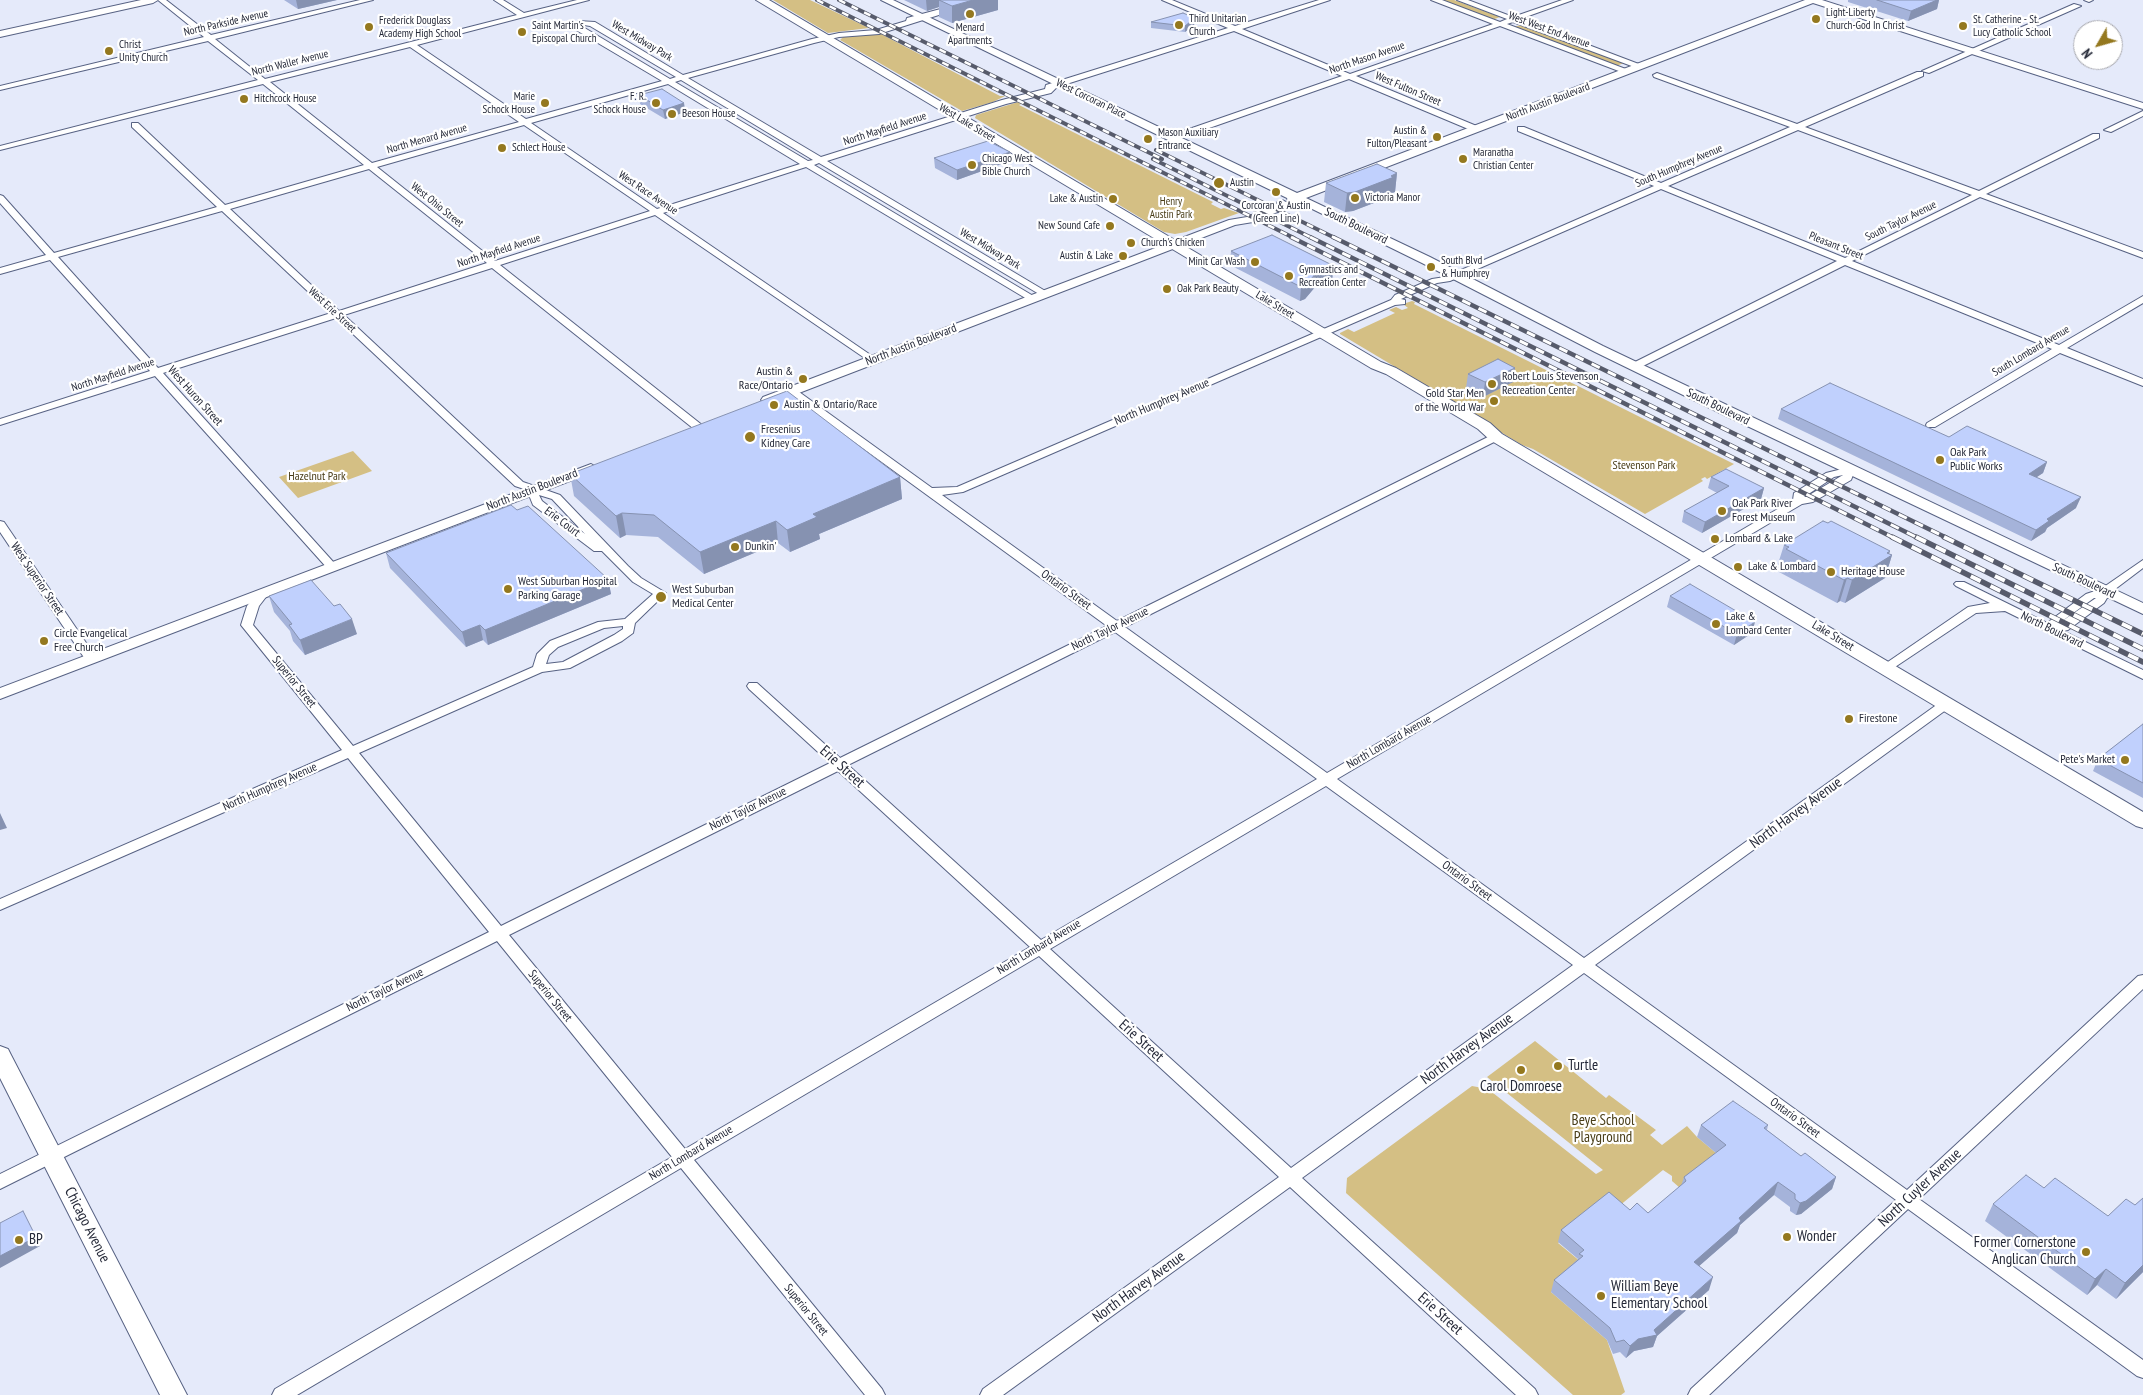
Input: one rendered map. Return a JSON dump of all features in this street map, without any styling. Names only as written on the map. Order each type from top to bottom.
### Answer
[{"type":"main road","name":"West Lake Street","points":[[761,0],[1173,245]]},
{"type":"main road","name":"Lake Street","points":[[1173,245],[1376,365],[1383,375],[1467,426],[1496,437],[2143,821]]},
{"type":"main road","name":"Chicago Avenue","points":[[0,1055],[174,1395]]},
{"type":"street","points":[[0,34],[153,0]]},
{"type":"street","name":"West Ohio Street","points":[[162,0],[698,427]]},
{"type":"street","name":"North Parkside Avenue","points":[[0,88],[370,0]]},
{"type":"street","points":[[498,0],[523,16]]},
{"type":"street","name":"North Waller Avenue","points":[[0,148],[585,0]]},
{"type":"street","name":"West Corcoran Place","points":[[886,0],[918,18],[1296,198]]},
{"type":"street","name":"North Menard Avenue","points":[[0,271],[825,38],[861,32],[876,32],[982,0]]},
{"type":"street","name":"West Fulton Street","points":[[1166,0],[1476,129]]},
{"type":"street","name":"North Mayfield Avenue","points":[[0,422],[1005,102],[1046,91],[1057,85],[1326,0]]},
{"type":"street","name":"West West End Avenue","points":[[1435,0],[1627,71]]},
{"type":"street","name":"West West End Avenue","points":[[1461,0],[1640,66]]},
{"type":"street","name":"North Mason Avenue","points":[[1172,138],[1569,0]]},
{"type":"street","points":[[1813,0],[2143,106]]},
{"type":"street","name":"North Austin Boulevard","points":[[757,404],[1233,222],[1257,217],[1281,207],[1282,203],[1813,0]]},
{"type":"street","name":"South Humphrey Avenue","points":[[1451,277],[2077,6]]},
{"type":"street","name":"West Midway Park","points":[[581,23],[592,24],[683,78],[1038,297],[808,165],[579,28],[581,23]]},
{"type":"street","points":[[607,44],[620,41]]},
{"type":"street","name":"West Race Avenue","points":[[411,44],[872,360]]},
{"type":"street","points":[[1657,75],[2143,255]]},
{"type":"street","points":[[2108,130],[2143,113]]},
{"type":"street","name":"West Erie Street","points":[[135,125],[519,484],[532,490]]},
{"type":"street","name":"Pleasant Street","points":[[1521,130],[2143,383]]},
{"type":"street","name":"South Taylor Avenue","points":[[1635,366],[2096,136]]},
{"type":"street","name":"West Huron Street","points":[[0,198],[332,567]]},
{"type":"street","name":"South Boulevard","points":[[1296,198],[1451,277],[1850,470],[2143,608]]},
{"type":"street","name":"North Humphrey Avenue","points":[[928,490],[944,492],[959,490],[1394,302],[1407,301],[1435,289],[1444,285],[1451,277]]},
{"type":"street","name":"South Lombard Avenue","points":[[1931,424],[2143,298]]},
{"type":"street","name":"Ontario Street","points":[[791,391],[2143,1370]]},
{"type":"street","points":[[683,432],[713,421]]},
{"type":"street","name":"North Taylor Avenue","points":[[0,1182],[1496,437]]},
{"type":"street","name":"North Austin Boulevard","points":[[0,694],[601,464]]},
{"type":"street","name":"North Lombard Avenue","points":[[281,1395],[1038,947],[1799,501],[1809,500],[1847,478],[1850,470]]},
{"type":"street","name":"Erie Court","points":[[532,490],[537,503],[618,563]]},
{"type":"street","name":"Erie Court","points":[[532,490],[556,497],[618,563],[637,580],[660,593]]},
{"type":"street","name":"West Superior Street","points":[[0,524],[91,659]]},
{"type":"street","points":[[2052,629],[2064,627],[2100,601],[2105,591],[2143,562]]},
{"type":"street","name":"North Boulevard","points":[[1960,584],[2143,675]]},
{"type":"street","name":"Superior Street","points":[[263,593],[253,606],[247,625],[876,1395]]},
{"type":"street","name":"North Humphrey Avenue","points":[[0,905],[540,669],[566,665],[593,652],[629,630],[629,622],[660,593]]},
{"type":"street","points":[[1885,668],[1972,610],[1990,607],[2009,608]]},
{"type":"street","points":[[540,669],[543,654],[554,644],[602,626],[629,622]]},
{"type":"street","name":"Erie Street","points":[[752,686],[1529,1395]]},
{"type":"street","name":"North Harvey Avenue","points":[[989,1395],[1946,704]]},
{"type":"street","name":"North Cuyler Avenue","points":[[1697,1395],[2143,980]]},
{"type":"green space","points":[[773,0],[810,0],[869,28],[828,33]]},
{"type":"green space","points":[[1439,0],[1454,0],[1500,17],[1492,20]]},
{"type":"green space","points":[[1521,25],[1624,63],[1616,66],[1513,27]]},
{"type":"green space","points":[[879,33],[1000,96],[1005,96],[993,102],[962,111],[840,40],[843,37]]},
{"type":"green space","name":"Henry Austin Park","points":[[1018,102],[1021,104],[1019,105],[1213,202],[1211,204],[1221,209],[1224,208],[1239,213],[1186,232],[1175,234],[1164,232],[975,118],[976,115]]},
{"type":"green space","name":"Stevenson Park","points":[[1415,302],[1414,304],[1734,464],[1707,479],[1705,477],[1701,479],[1703,481],[1645,514],[1533,449],[1522,445],[1484,422],[1481,418],[1340,334],[1348,329],[1354,332],[1395,313],[1389,310],[1396,307],[1402,310],[1408,308],[1403,304]]},
{"type":"green space","name":"Hazelnut Park","points":[[353,451],[372,471],[298,498],[279,477]]},
{"type":"green space","name":"Beye School Playground","points":[[1535,1041],[1606,1098],[1609,1095],[1656,1130],[1650,1135],[1662,1145],[1687,1126],[1722,1158],[1680,1188],[1672,1181],[1672,1176],[1663,1170],[1613,1211],[1558,1243],[1581,1262],[1551,1292],[1607,1340],[1625,1392],[1621,1395],[1573,1395],[1346,1193],[1347,1178],[1472,1086],[1488,1089],[1596,1174],[1603,1170],[1487,1077]]},
{"type":"building","points":[[939,0],[973,0],[952,6]]},
{"type":"building","points":[[1877,0],[1937,0],[1911,11]]},
{"type":"building","points":[[1183,13],[1195,18],[1185,26],[1151,22]]},
{"type":"building","points":[[662,89],[684,103],[663,110],[639,95]]},
{"type":"building","points":[[988,141],[1010,152],[957,170],[934,158]]},
{"type":"building","points":[[1377,164],[1397,173],[1391,176],[1394,177],[1355,192],[1347,193],[1326,183]]},
{"type":"building","points":[[1272,235],[1334,266],[1317,272],[1306,285],[1301,287],[1231,251]]},
{"type":"building","points":[[1498,359],[1515,368],[1485,382],[1468,374]]},
{"type":"building","name":"Oak Park Public Works","points":[[1830,383],[1949,437],[1967,426],[2047,462],[2029,474],[2081,497],[2047,519],[2049,521],[2036,530],[1781,409]]},
{"type":"building","points":[[787,391],[900,477],[813,514],[817,517],[787,530],[776,521],[700,552],[654,515],[622,513],[616,516],[570,474]]},
{"type":"building","points":[[1726,469],[1764,488],[1705,522],[1684,511],[1729,486],[1711,477]]},
{"type":"building","name":"West Suburban Hospital Parking Garage","points":[[511,505],[517,510],[528,506],[608,579],[485,630],[480,625],[462,632],[386,553]]},
{"type":"building","points":[[1823,521],[1828,523],[1831,521],[1890,551],[1887,553],[1892,555],[1852,580],[1847,578],[1844,580],[1786,549],[1789,547],[1784,545]]},
{"type":"building","points":[[311,580],[334,606],[340,604],[352,619],[300,640],[289,625],[292,624],[269,596]]},
{"type":"building","points":[[1690,584],[1755,622],[1737,634],[1670,596]]},
{"type":"building","name":"Pete's Market","points":[[2143,724],[2143,783],[2098,759]]},
{"type":"building","name":"William Beye Elementary School","points":[[1733,1101],[1768,1125],[1764,1128],[1801,1156],[1805,1153],[1836,1177],[1806,1201],[1800,1203],[1795,1199],[1795,1194],[1778,1182],[1739,1218],[1741,1221],[1694,1262],[1713,1277],[1654,1330],[1657,1335],[1638,1339],[1630,1346],[1624,1340],[1616,1342],[1610,1328],[1554,1280],[1583,1256],[1579,1254],[1584,1250],[1561,1230],[1609,1192],[1630,1210],[1637,1203],[1648,1213],[1686,1181],[1684,1177],[1726,1145],[1701,1125]]},
{"type":"building","name":"Former Cornerstone Anglican Church","points":[[2026,1175],[2044,1188],[2055,1178],[2108,1216],[2126,1199],[2135,1205],[2143,1198],[2143,1265],[2125,1283],[2106,1269],[2095,1279],[1993,1204]]},
{"type":"building","name":"BP","points":[[23,1211],[36,1237],[0,1256],[0,1223]]},
{"type":"railway","points":[[817,0],[1294,238]]},
{"type":"railway","points":[[839,0],[1162,159]]},
{"type":"railway","points":[[1156,150],[1335,238]]},
{"type":"railway","points":[[1153,159],[1312,238]]},
{"type":"railway","points":[[1291,237],[1894,538]]},
{"type":"railway","points":[[1310,237],[1918,538]]},
{"type":"railway","points":[[1333,237],[1947,538]]},
{"type":"railway","points":[[1892,537],[2143,662]]},
{"type":"railway","points":[[1916,537],[2143,649]]},
{"type":"railway","points":[[1944,537],[2143,634]]},
{"type":"place","name":"Menard Apartments","points":[[970,14]]},
{"type":"place","name":"Light-Liberty Church-God In Christ","points":[[1816,19]]},
{"type":"place","name":"Third Unitarian Church","points":[[1179,25]]},
{"type":"place","name":"St. Catherine - St. Lucy Catholic School","points":[[1963,26]]},
{"type":"place","name":"Frederick Douglass Academy High School","points":[[369,27]]},
{"type":"place","name":"Saint Martin's Episcopal Church","points":[[522,32]]},
{"type":"place","name":"Christ Unity Church","points":[[109,51]]},
{"type":"place","name":"Hitchcock House","points":[[244,99]]},
{"type":"place","name":"Marie Schock House","points":[[545,103]]},
{"type":"place","name":"F. R. Schock House","points":[[656,103]]},
{"type":"place","name":"Beeson House","points":[[672,114]]},
{"type":"place","name":"Austin & Fulton/Pleasant","points":[[1437,137]]},
{"type":"place","name":"Mason Auxiliary Entrance","points":[[1148,139]]},
{"type":"place","name":"Schlect House","points":[[502,148]]},
{"type":"place","name":"Maranatha Christian Center","points":[[1463,159]]},
{"type":"place","name":"Chicago West Bible Church","points":[[972,165]]},
{"type":"place","name":"Austin","points":[[1219,183]]},
{"type":"place","name":"Corcoran & Austin (Green Line)","points":[[1276,192]]},
{"type":"place","name":"Victoria Manor","points":[[1355,198]]},
{"type":"place","name":"Lake & Austin","points":[[1113,199]]},
{"type":"place","name":"New Sound Cafe","points":[[1110,226]]},
{"type":"place","name":"Church's Chicken","points":[[1131,243]]},
{"type":"place","name":"Austin & Lake","points":[[1123,256]]},
{"type":"place","name":"Minit Car Wash","points":[[1255,262]]},
{"type":"place","name":"South Blvd & Humphrey","points":[[1431,267]]},
{"type":"place","name":"Gymnastics and Recreation Center","points":[[1289,276]]},
{"type":"place","name":"Oak Park Beauty","points":[[1167,289]]},
{"type":"place","name":"Austin & Race/Ontario","points":[[803,379]]},
{"type":"place","name":"Robert Louis Stevenson Recreation Center","points":[[1492,384]]},
{"type":"place","name":"Gold Star Men of the World War","points":[[1494,401]]},
{"type":"place","name":"Austin & Ontario/Race","points":[[774,405]]},
{"type":"place","name":"Fresenius Kidney Care","points":[[750,437]]},
{"type":"place","name":"Oak Park Public Works","points":[[1940,460]]},
{"type":"place","name":"Oak Park River Forest Museum","points":[[1722,511]]},
{"type":"place","name":"Lombard & Lake","points":[[1715,539]]},
{"type":"place","name":"Dunkin'","points":[[735,547]]},
{"type":"place","name":"Lake & Lombard","points":[[1738,567]]},
{"type":"place","name":"Heritage House","points":[[1831,572]]},
{"type":"place","name":"West Suburban Hospital Parking Garage","points":[[508,589]]},
{"type":"place","name":"West Suburban Medical Center","points":[[661,597]]},
{"type":"place","name":"Lake & Lombard Center","points":[[1716,624]]},
{"type":"place","name":"Circle Evangelical Free Church","points":[[44,641]]},
{"type":"place","name":"Firestone","points":[[1849,719]]},
{"type":"place","name":"Pete's Market","points":[[2125,760]]},
{"type":"place","name":"Turtle","points":[[1558,1066]]},
{"type":"place","name":"Carol Domroese","points":[[1521,1070]]},
{"type":"place","name":"Wonder","points":[[1787,1237]]},
{"type":"place","name":"BP","points":[[19,1240]]},
{"type":"place","name":"Former Cornerstone Anglican Church","points":[[2086,1252]]},
{"type":"place","name":"William Beye Elementary School","points":[[1601,1296]]}]
